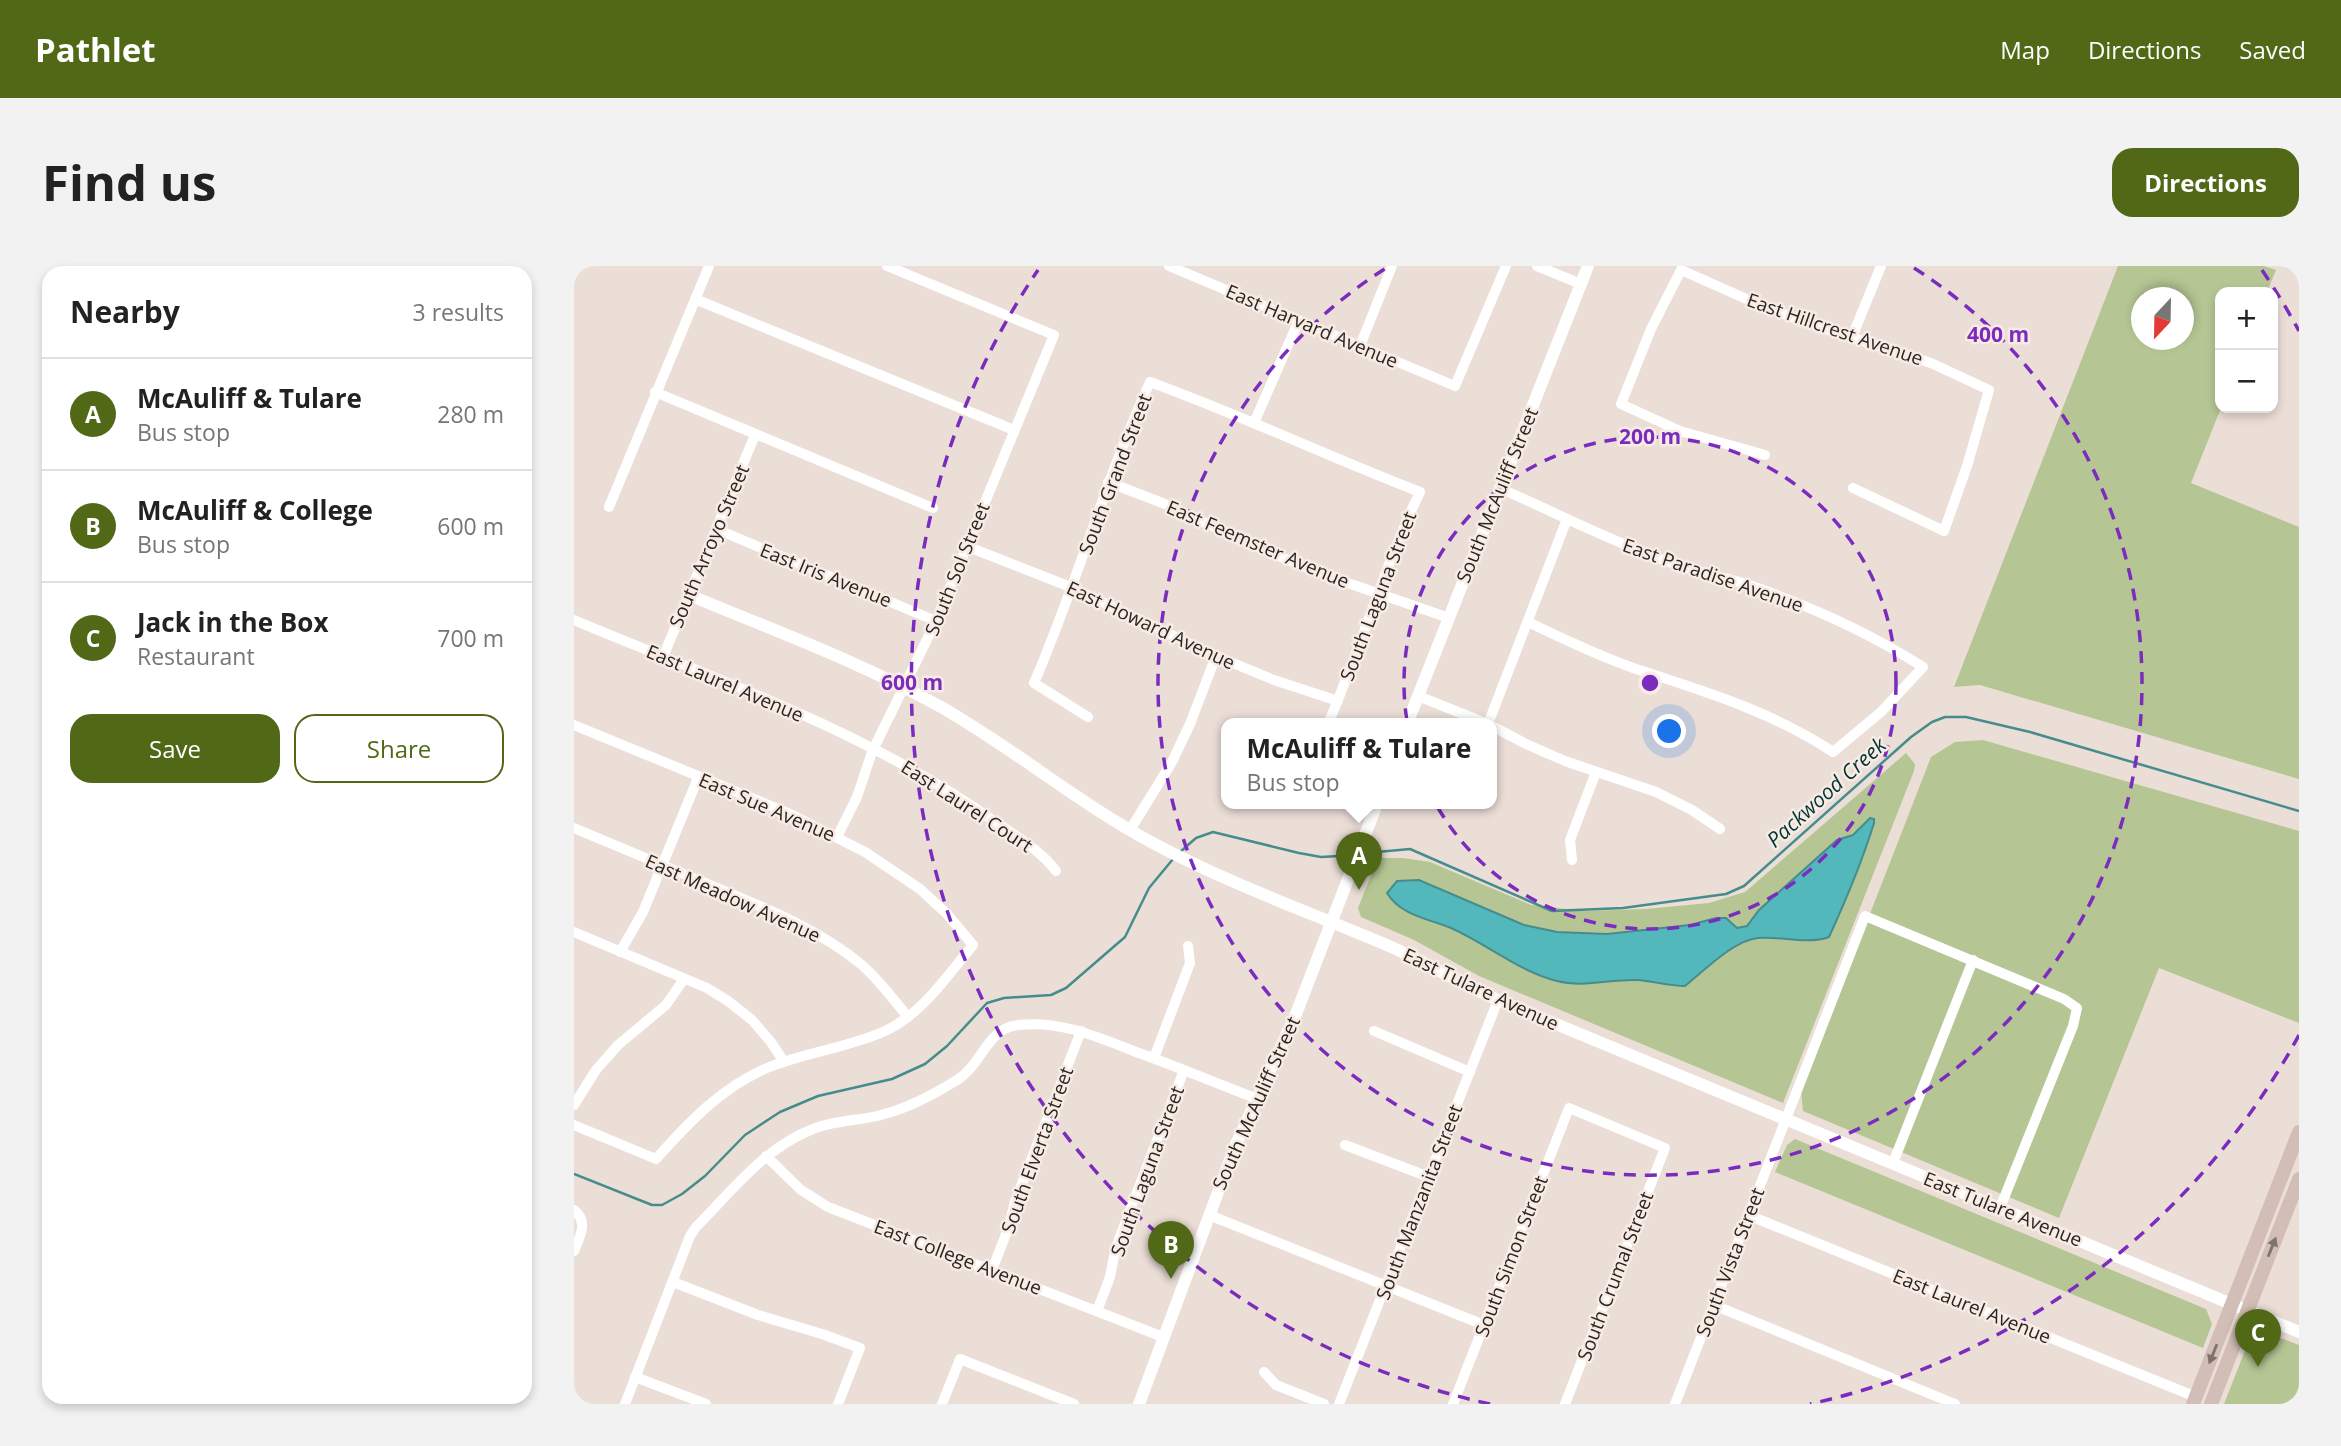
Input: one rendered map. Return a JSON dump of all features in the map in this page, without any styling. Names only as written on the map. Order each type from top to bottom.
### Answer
[{"type":"main road","points":[[2194,1401],[2299,1132]]},
{"type":"main road","points":[[2211,1404],[2299,1180]]},
{"type":"street","points":[[609,507],[709,266]]},
{"type":"street","name":"South Sol Street","points":[[837,837],[857,797],[874,748],[936,621],[1054,335],[887,266]]},
{"type":"street","name":"East Harvard Avenue","points":[[1170,266],[1455,386],[1506,266]]},
{"type":"street","points":[[1360,346],[1392,266]]},
{"type":"street","points":[[1537,266],[1581,284]]},
{"type":"street","name":"South McAuliff Street","points":[[1410,718],[1588,266]]},
{"type":"street","points":[[1852,337],[1881,266]]},
{"type":"street","name":"East Hillcrest Avenue","points":[[1765,455],[1680,431],[1621,404],[1651,329],[1681,270],[1759,305],[1931,363],[1989,390],[1967,466],[1944,531],[1853,488]]},
{"type":"street","points":[[695,299],[1014,430]]},
{"type":"street","points":[[1254,423],[1299,320]]},
{"type":"street","name":"South Grand Street","points":[[1088,717],[1034,683],[1073,588],[1127,432],[1150,382],[1212,404],[1254,423]]},
{"type":"street","points":[[655,392],[933,508]]},
{"type":"street","name":"South Laguna Street","points":[[1254,423],[1322,454],[1420,492],[1377,592],[1362,642],[1331,718]]},
{"type":"street","name":"South Arroyo Street","points":[[663,657],[755,435]]},
{"type":"street","name":"East Feemster Avenue","points":[[1108,482],[1165,504],[1257,548],[1322,574],[1449,618]]},
{"type":"street","name":"East Paradise Avenue","points":[[1499,488],[1611,540],[1674,564],[1746,584],[1824,614],[1890,646],[1923,667],[1881,712],[1833,752],[1749,708],[1604,656],[1528,622]]},
{"type":"street","points":[[1493,718],[1567,519]]},
{"type":"street","name":"East Iris Avenue","points":[[716,529],[936,621]]},
{"type":"street","name":"East Howard Avenue","points":[[966,546],[1073,588],[1216,656],[1274,680],[1338,701]]},
{"type":"street","name":"East Tulare Avenue","points":[[689,595],[905,688],[974,727],[1074,796],[1184,859],[1411,956],[1498,1000],[2299,1332]]},
{"type":"street","name":"East Laurel Avenue","points":[[574,620],[874,748]]},
{"type":"street","points":[[1130,830],[1172,762],[1216,656]]},
{"type":"street","points":[[1418,696],[1473,718]]},
{"type":"street","name":"East Sue Avenue","points":[[574,725],[788,813],[890,867],[920,889],[947,914],[973,945],[927,1000],[908,1017]]},
{"type":"street","points":[[1497,729],[1526,744],[1596,772],[1656,792],[1692,810],[1720,829]]},
{"type":"street","name":"East Laurel Court","points":[[874,748],[933,780],[976,808],[1046,858],[1056,871]]},
{"type":"street","points":[[1572,860],[1570,840],[1596,772]]},
{"type":"street","points":[[620,951],[642,912],[698,778]]},
{"type":"street","name":"South McAuliff Street","points":[[1139,1404],[1255,1098],[1290,1026],[1375,809]]},
{"type":"street","name":"East Meadow Avenue","points":[[574,828],[790,920],[826,940],[862,965],[908,1017]]},
{"type":"street","name":"South Vista Street","points":[[1675,1404],[1865,916],[1973,960]]},
{"type":"street","points":[[575,934],[707,988],[752,1020],[784,1062]]},
{"type":"street","points":[[1154,1058],[1190,963],[1188,946]]},
{"type":"street","points":[[1893,1164],[1973,960],[2064,999],[2077,1008],[2073,1026],[2000,1208]]},
{"type":"street","points":[[574,1105],[596,1070],[618,1045],[666,1005],[684,979]]},
{"type":"street","name":"South Manzanita Street","points":[[1339,1404],[1498,1000]]},
{"type":"street","points":[[574,1125],[656,1159],[694,1116],[717,1097],[758,1073],[784,1062],[886,1031],[908,1017]]},
{"type":"street","points":[[625,1404],[686,1246],[696,1227],[766,1156],[815,1128],[879,1116],[925,1099],[962,1077],[974,1066],[997,1034],[1006,1028],[1023,1024],[1058,1026],[1081,1031],[1255,1098]]},
{"type":"street","name":"South Elverta Street","points":[[992,1270],[1008,1229],[1014,1202],[1081,1031]]},
{"type":"street","points":[[1374,1031],[1470,1072]]},
{"type":"street","name":"South Laguna Street","points":[[1097,1311],[1110,1277],[1121,1234],[1184,1070]]},
{"type":"street","name":"South Crumal Street","points":[[1565,1404],[1665,1148],[1569,1108]]},
{"type":"street","name":"South Simon Street","points":[[1453,1404],[1569,1108]]},
{"type":"street","points":[[1345,1145],[1429,1177]]},
{"type":"street","name":"East College Avenue","points":[[766,1156],[790,1182],[813,1199],[1163,1338]]},
{"type":"street","points":[[574,1210],[583,1218],[584,1224],[574,1251]]},
{"type":"street","points":[[1209,1215],[1484,1325]]},
{"type":"street","name":"East Laurel Avenue","points":[[1748,1215],[2194,1401]]},
{"type":"street","points":[[673,1282],[758,1315],[860,1348],[838,1404]]},
{"type":"street","points":[[1714,1305],[1955,1404]]},
{"type":"street","points":[[942,1404],[960,1359],[1071,1403]]},
{"type":"street","points":[[1264,1372],[1276,1385],[1324,1404]]},
{"type":"street","points":[[635,1377],[706,1404]]},
{"type":"green space","points":[[2118,266],[2264,266],[2276,270],[2269,287],[2215,287],[2215,413],[2219,413],[2191,483],[2299,527],[2299,779],[1980,685],[1954,687]]},
{"type":"green space","points":[[1983,740],[2299,831],[2299,1023],[2159,968],[2059,1218],[1803,1111],[1801,1091],[1931,757],[1955,742]]},
{"type":"green space","points":[[1906,753],[1915,764],[1914,771],[1783,1103],[1479,976],[1414,940],[1361,917],[1358,908],[1378,858],[1430,862],[1531,905],[1584,911],[1709,903],[1745,892]]},
{"type":"green space","points":[[1795,1139],[2206,1309],[2212,1324],[2203,1348],[1775,1172],[1787,1145]]},
{"type":"green space","points":[[2265,1332],[2299,1345],[2299,1404],[2224,1404],[2250,1338]]},
{"type":"water","points":[[1870,818],[1874,819],[1874,823],[1869,838],[1829,937],[1812,940],[1749,940],[1720,957],[1685,986],[1637,980],[1577,984],[1543,977],[1464,934],[1407,911],[1387,893],[1397,881],[1419,880],[1524,925],[1557,932],[1607,934],[1690,925],[1716,918],[1726,918],[1737,928],[1747,926],[1759,910],[1837,840],[1853,835]]},
{"type":"waterway","name":"Packwood Creek","points":[[1377,852],[1410,849],[1552,911],[1623,908],[1726,894],[1744,886],[1911,737],[1932,722],[1945,717],[1966,717],[2030,732],[2299,811]]},
{"type":"waterway","name":"Packwood Creek","points":[[1180,852],[1196,838],[1213,832],[1299,853],[1321,857],[1339,856]]},
{"type":"waterway","name":"Packwood Creek","points":[[574,1174],[652,1205],[662,1205],[705,1176],[745,1135],[780,1112],[818,1096],[892,1079],[925,1064],[947,1046],[987,1003],[1004,998],[1051,995],[1066,988],[1125,937],[1149,888],[1173,859]]},
{"type":"place","name":"McAuliff & Tulare","points":[[1359,890]]},
{"type":"place","name":"McAuliff & College","points":[[1171,1279]]},
{"type":"place","name":"Jack in the Box","points":[[2258,1367]]}]
